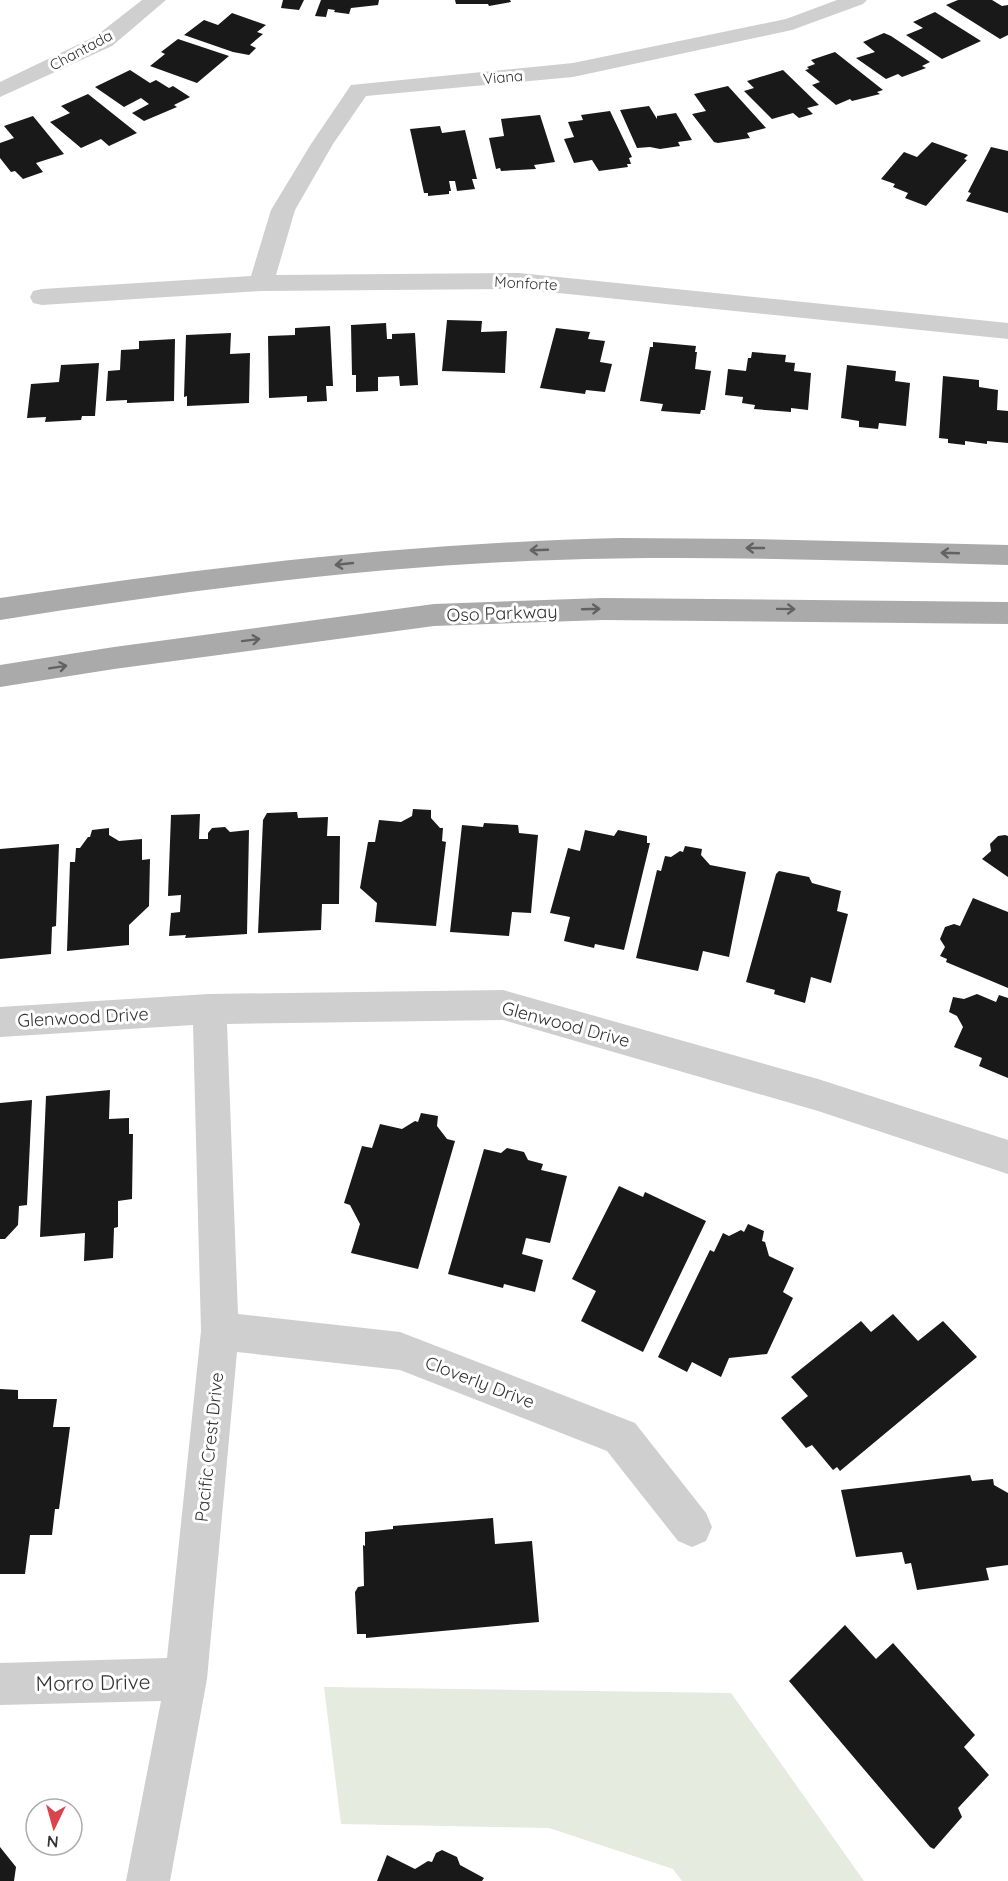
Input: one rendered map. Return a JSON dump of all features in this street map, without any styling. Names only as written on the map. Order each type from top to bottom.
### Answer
[{"type":"main road","points":[[0,609],[329,565],[491,552],[623,548],[794,548],[1008,555]]},
{"type":"main road","name":"Oso Parkway","points":[[0,676],[114,658],[434,615],[603,609],[1008,613]]},
{"type":"street","name":"Chantada","points":[[0,90],[104,41],[155,0]]},
{"type":"street","name":"Viana","points":[[261,283],[283,210],[322,144],[359,90],[573,70],[792,24],[856,0]]},
{"type":"street","name":"Monforte","points":[[42,297],[261,283],[519,281],[1008,331]]},
{"type":"street","name":"Glenwood Drive","points":[[0,1022],[209,1009],[503,1005],[818,1095],[1008,1157]]},
{"type":"street","name":"Pacific Crest Drive","points":[[148,1881],[186,1679],[220,1331],[209,1009]]},
{"type":"street","name":"Cloverly Drive","points":[[220,1331],[400,1351],[621,1437],[692,1527]]},
{"type":"street","name":"Morro Drive","points":[[0,1684],[186,1679]]},
{"type":"shaded area","points":[[324,1687],[731,1693],[864,1881],[682,1881],[673,1869],[549,1828],[341,1824]]},
{"type":"building","points":[[283,0],[304,0],[299,10],[281,8]]},
{"type":"building","points":[[321,0],[379,0],[378,5],[351,8],[349,14],[328,9],[326,17],[315,16]]},
{"type":"building","points":[[455,0],[510,0],[511,2],[489,6],[488,4],[456,4]]},
{"type":"building","points":[[958,0],[992,0],[1002,6],[1008,5],[1008,35],[1000,39],[946,5]]},
{"type":"building","points":[[935,12],[981,41],[942,59],[906,35],[923,28],[913,22]]},
{"type":"building","points":[[232,13],[266,25],[257,32],[263,34],[250,45],[256,48],[249,55],[233,52],[184,35],[204,20],[218,25]]},
{"type":"building","points":[[884,33],[930,62],[922,66],[926,68],[902,77],[898,74],[886,79],[856,58],[875,52],[863,42]]},
{"type":"building","points":[[178,39],[229,56],[197,83],[150,66],[165,54],[161,52]]},
{"type":"building","points":[[835,52],[883,90],[877,92],[880,94],[852,101],[850,99],[836,105],[812,85],[820,82],[805,70],[815,64],[811,60]]},
{"type":"building","points":[[130,70],[150,83],[156,80],[169,88],[173,86],[190,97],[174,105],[177,107],[144,121],[132,113],[149,104],[141,98],[124,107],[95,87]]},
{"type":"building","points":[[783,70],[819,105],[807,108],[813,114],[799,118],[793,113],[772,119],[744,91],[754,88],[747,81]]},
{"type":"building","points":[[728,86],[766,128],[747,133],[750,138],[718,143],[714,142],[692,114],[706,111],[694,94]]},
{"type":"building","points":[[88,94],[137,133],[109,146],[101,139],[81,148],[50,122],[70,113],[61,106]]},
{"type":"building","points":[[649,106],[657,119],[657,116],[676,113],[692,140],[678,142],[680,146],[660,149],[637,148],[620,110]]},
{"type":"building","points":[[610,111],[632,157],[629,158],[631,164],[627,164],[628,167],[599,171],[592,160],[574,163],[564,139],[574,137],[568,122],[583,120],[581,115]]},
{"type":"building","points":[[540,115],[555,162],[534,165],[536,169],[501,171],[500,168],[496,169],[489,138],[504,136],[501,119]]},
{"type":"building","points":[[33,116],[64,154],[36,163],[43,172],[23,179],[15,171],[11,172],[0,158],[0,143],[14,138],[4,126]]},
{"type":"building","points":[[440,126],[442,133],[465,130],[477,179],[472,179],[475,189],[457,191],[455,181],[449,181],[451,191],[449,194],[428,196],[428,193],[424,193],[410,129]]},
{"type":"building","points":[[932,142],[968,155],[964,159],[967,160],[926,206],[905,198],[908,193],[893,187],[895,184],[881,179],[904,152],[917,157]]},
{"type":"building","points":[[991,147],[1008,151],[1008,213],[966,201],[971,193],[968,192]]},
{"type":"building","points":[[447,320],[482,321],[481,332],[507,331],[505,373],[442,371]]},
{"type":"building","points":[[386,323],[387,339],[392,339],[392,334],[415,333],[418,385],[400,386],[399,376],[378,377],[378,391],[356,392],[356,375],[352,375],[351,325]]},
{"type":"building","points":[[330,326],[333,386],[326,386],[327,401],[307,402],[307,396],[269,398],[268,336],[295,335],[295,328]]},
{"type":"building","points":[[556,328],[590,332],[588,339],[605,341],[600,362],[612,364],[605,392],[586,390],[585,394],[540,388]]},
{"type":"building","points":[[231,333],[230,354],[250,353],[249,403],[187,406],[187,396],[184,397],[186,335]]},
{"type":"building","points":[[175,339],[174,401],[127,403],[127,400],[106,401],[108,371],[120,370],[121,350],[139,349],[139,341]]},
{"type":"building","points":[[653,342],[696,346],[695,369],[711,371],[705,410],[701,410],[700,414],[661,411],[663,404],[640,401],[650,347],[653,347]]},
{"type":"building","points":[[752,352],[786,355],[785,362],[795,363],[794,371],[811,373],[808,410],[791,408],[791,412],[754,409],[755,405],[742,403],[743,397],[725,395],[728,369],[746,371],[748,358],[751,358]]},
{"type":"building","points":[[99,363],[95,416],[82,416],[81,420],[45,422],[46,417],[27,418],[31,384],[59,382],[61,365]]},
{"type":"building","points":[[847,365],[896,371],[895,381],[910,383],[906,426],[879,423],[878,429],[859,427],[859,421],[841,418]]},
{"type":"building","points":[[943,376],[979,380],[979,387],[998,390],[997,410],[1008,411],[1008,443],[987,441],[987,444],[965,441],[965,445],[948,443],[948,439],[939,438]]},
{"type":"building","points":[[413,809],[431,810],[431,818],[440,828],[443,828],[442,841],[446,842],[436,926],[375,922],[377,903],[360,888],[368,842],[375,842],[379,820],[401,822],[412,816]]},
{"type":"building","points":[[297,812],[298,818],[328,817],[327,836],[340,836],[339,904],[322,904],[321,930],[258,933],[263,820],[267,813]]},
{"type":"building","points":[[200,814],[199,839],[208,839],[208,833],[212,828],[225,827],[230,832],[249,830],[247,934],[185,938],[186,935],[169,936],[171,913],[180,912],[181,895],[168,896],[171,815]]},
{"type":"building","points":[[484,823],[518,825],[519,833],[538,835],[531,913],[512,912],[509,936],[450,932],[462,825],[483,827]]},
{"type":"building","points":[[109,828],[109,835],[119,841],[142,839],[142,860],[150,859],[149,906],[129,925],[129,945],[67,951],[70,862],[75,862],[76,848],[80,848],[90,837],[92,830]]},
{"type":"building","points":[[585,830],[614,836],[618,830],[647,836],[647,843],[650,843],[624,950],[595,944],[594,948],[564,941],[570,917],[550,913],[568,848],[580,851]]},
{"type":"building","points":[[998,836],[1008,836],[1008,877],[982,859],[991,851],[990,844]]},
{"type":"building","points":[[59,844],[56,926],[52,927],[51,954],[0,959],[0,849]]},
{"type":"building","points":[[685,846],[702,849],[701,855],[710,865],[746,872],[729,957],[703,951],[698,971],[636,958],[657,870],[661,871],[665,856],[671,857],[680,851],[683,852]]},
{"type":"building","points":[[779,871],[809,877],[812,883],[841,891],[837,911],[848,914],[831,983],[811,977],[805,1003],[774,994],[775,990],[746,982],[776,874]]},
{"type":"building","points":[[973,898],[1008,912],[1008,988],[946,962],[947,959],[940,956],[945,947],[940,939],[945,927],[954,924],[960,926]]},
{"type":"building","points":[[977,994],[996,1002],[999,995],[1008,998],[1008,1078],[979,1066],[982,1058],[954,1047],[963,1027],[957,1016],[949,1012],[953,997],[964,999]]},
{"type":"building","points":[[110,1090],[109,1119],[129,1118],[129,1134],[133,1134],[132,1199],[118,1201],[118,1227],[114,1228],[113,1258],[84,1261],[85,1233],[40,1237],[46,1096]]},
{"type":"building","points":[[32,1100],[27,1205],[19,1206],[18,1225],[5,1239],[0,1239],[0,1103]]},
{"type":"building","points":[[421,1113],[438,1116],[437,1126],[447,1139],[455,1141],[418,1269],[351,1253],[360,1224],[350,1205],[344,1203],[362,1146],[372,1148],[380,1124],[402,1129],[415,1121],[418,1122]]},
{"type":"building","points":[[507,1148],[524,1152],[528,1160],[543,1164],[541,1170],[567,1176],[550,1243],[526,1238],[522,1254],[543,1260],[535,1292],[504,1284],[503,1288],[448,1274],[484,1149],[501,1153]]},
{"type":"building","points":[[619,1186],[643,1197],[645,1192],[706,1221],[643,1352],[581,1321],[596,1291],[572,1279]]},
{"type":"building","points":[[748,1224],[764,1231],[762,1241],[765,1242],[769,1256],[794,1268],[783,1292],[793,1298],[767,1354],[729,1358],[721,1377],[692,1362],[687,1372],[658,1357],[710,1250],[714,1252],[723,1233],[729,1236],[741,1230],[744,1232]]},
{"type":"building","points":[[893,1314],[918,1341],[943,1321],[977,1357],[840,1471],[837,1467],[833,1470],[812,1445],[806,1448],[781,1418],[808,1396],[791,1377],[861,1321],[871,1332]]},
{"type":"building","points":[[0,1389],[18,1390],[18,1399],[57,1399],[53,1427],[70,1427],[59,1509],[55,1509],[52,1535],[30,1535],[25,1574],[0,1574]]},
{"type":"building","points":[[970,1475],[972,1481],[993,1479],[994,1485],[1008,1493],[1008,1565],[986,1568],[989,1580],[917,1590],[911,1563],[905,1564],[902,1552],[856,1557],[841,1490]]},
{"type":"building","points":[[493,1518],[495,1544],[532,1541],[539,1622],[366,1638],[366,1634],[357,1634],[355,1592],[358,1587],[364,1586],[365,1532],[393,1529],[393,1526]]},
{"type":"building","points":[[845,1625],[876,1659],[893,1643],[975,1735],[964,1747],[989,1775],[958,1808],[962,1817],[934,1849],[789,1681]]},
{"type":"building","points":[[0,1847],[16,1867],[14,1881],[0,1881]]},
{"type":"building","points":[[442,1850],[457,1857],[460,1865],[484,1878],[482,1881],[377,1881],[387,1855],[415,1869],[428,1861],[432,1862],[436,1853]]}]
